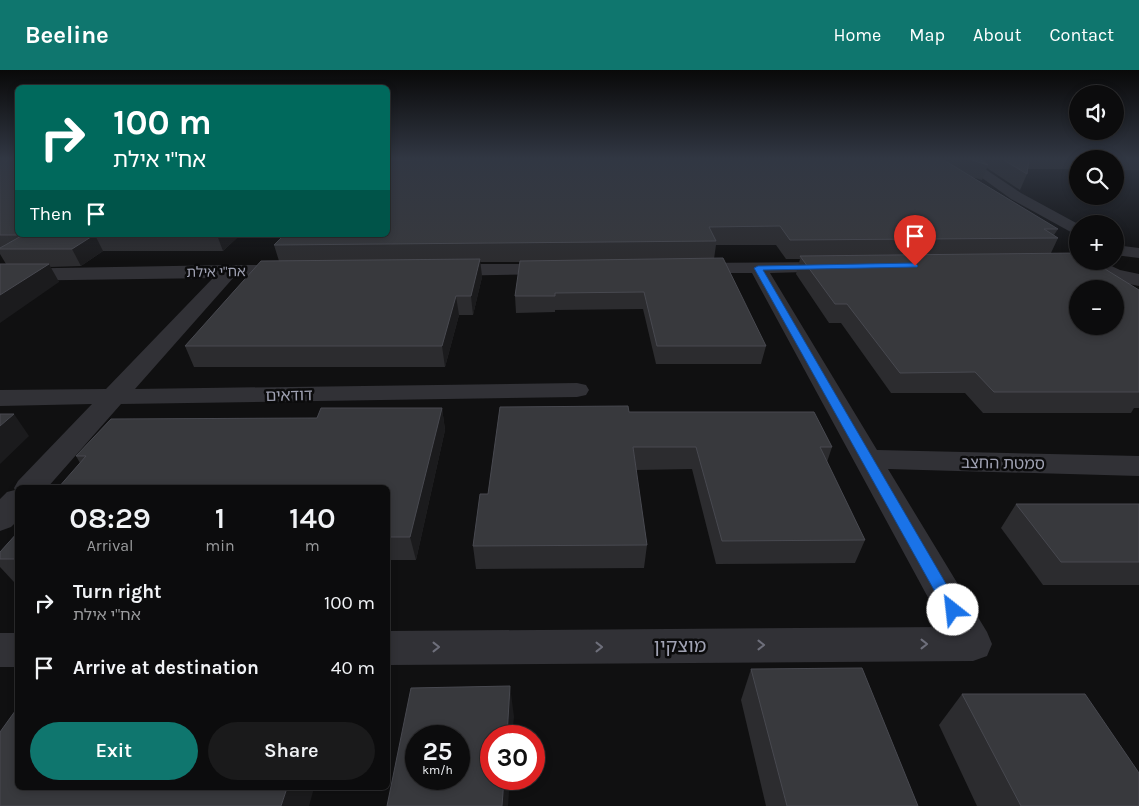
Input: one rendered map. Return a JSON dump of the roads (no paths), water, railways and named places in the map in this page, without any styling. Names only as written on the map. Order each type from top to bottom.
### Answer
[{"type":"street","points":[[1012,193],[1069,226]]},
{"type":"street","points":[[1124,251],[1139,253]]},
{"type":"street","points":[[668,268],[856,266]]},
{"type":"street","points":[[758,268],[867,459]]},
{"type":"street","points":[[430,270],[569,269]]},
{"type":"street","points":[[1107,270],[1139,280]]},
{"type":"street","points":[[32,485],[230,271]]},
{"type":"street","name":"אח\"י אילת","points":[[0,275],[310,271]]},
{"type":"street","name":"דודאים","points":[[0,398],[113,398],[577,390]]},
{"type":"street","name":"סמטת החצב","points":[[867,459],[1139,466]]},
{"type":"street","name":"מוצקין","points":[[390,648],[973,644],[867,459]]},
{"type":"street","points":[[0,519],[15,503]]},
{"type":"street","points":[[0,650],[15,650]]}]
